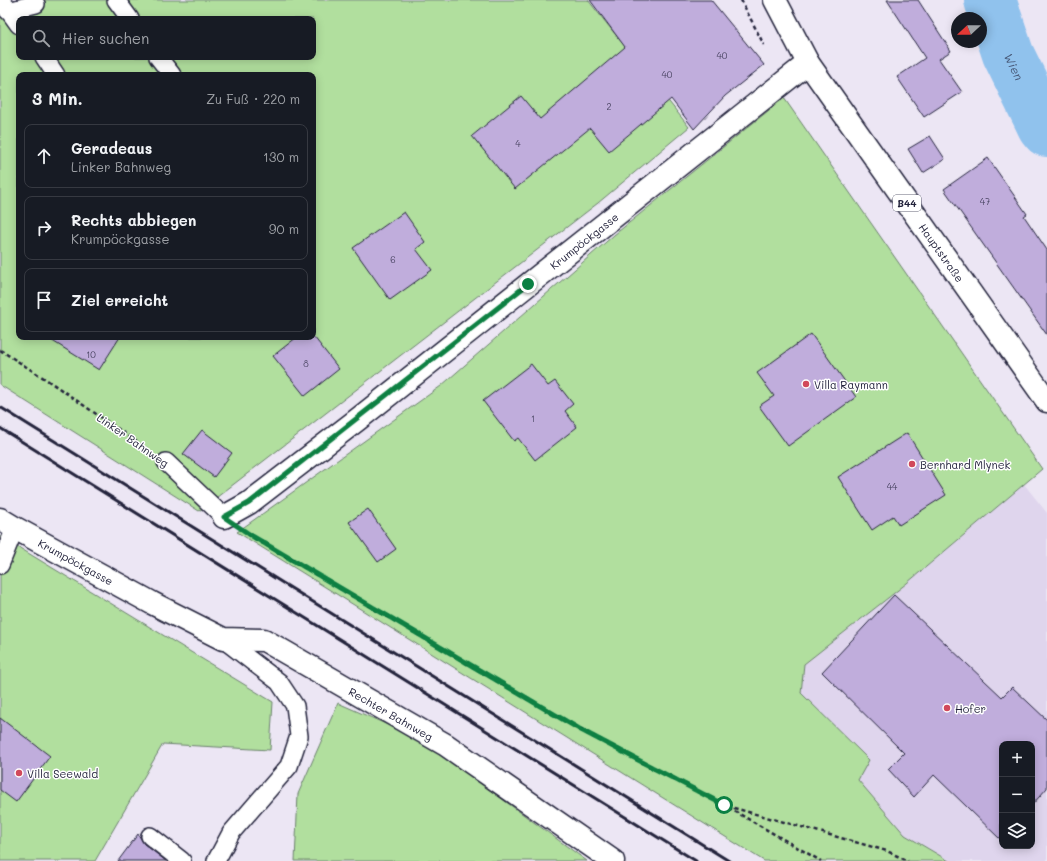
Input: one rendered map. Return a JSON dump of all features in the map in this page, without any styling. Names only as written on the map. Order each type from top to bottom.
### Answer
[{"type":"street","name":"Hauptstraße","points":[[775,0],[808,63],[1047,401]]},
{"type":"street","name":"Krumpöckgasse","points":[[224,517],[249,503],[356,420],[808,63]]},
{"type":"street","name":"Krumpöckgasse","points":[[7,524],[152,603]]},
{"type":"street","name":"Rechter Bahnweg","points":[[152,603],[223,639],[264,640],[446,744],[613,861]]},
{"type":"lane","points":[[116,0],[128,16]]},
{"type":"lane","points":[[4,6],[35,8]]},
{"type":"lane","points":[[4,6],[16,21]]},
{"type":"lane","points":[[46,60],[54,72]]},
{"type":"lane","points":[[160,60],[170,72]]},
{"type":"lane","name":"Linker Bahnweg","points":[[166,462],[224,517]]},
{"type":"lane","points":[[0,565],[7,524]]},
{"type":"lane","points":[[216,861],[231,833],[289,766],[299,736],[295,706],[279,682],[223,639]]},
{"type":"lane","points":[[150,836],[182,861]]},
{"type":"path","points":[[741,0],[764,44]]},
{"type":"path","name":"Linker Bahnweg","points":[[0,350],[166,462]]},
{"type":"path","points":[[224,517],[252,536],[581,730],[724,805],[821,861]]},
{"type":"path","points":[[724,805],[887,851],[908,861]]},
{"type":"shaded area","points":[[1024,484],[1047,513],[1047,861],[950,861],[905,835],[858,780],[801,693],[804,664],[907,583]]},
{"type":"green space","points":[[0,0],[588,0],[689,127],[598,203],[199,511],[0,385]]},
{"type":"green space","points":[[784,98],[1042,469],[907,583],[804,664],[801,693],[869,760],[858,780],[905,835],[949,861],[764,861],[237,532],[441,386],[614,235]]},
{"type":"green space","points":[[0,536],[273,702],[270,750],[163,744],[95,861],[0,861]]},
{"type":"green space","points":[[338,703],[420,739],[587,861],[295,861],[298,794]]},
{"type":"building","points":[[590,0],[711,0],[764,65],[725,96],[694,129],[671,99],[609,151],[590,128],[515,189],[472,136],[521,96],[540,119],[625,47]]},
{"type":"building","points":[[887,0],[918,0],[951,51],[939,59],[962,92],[924,117],[897,77],[925,58]]},
{"type":"building","points":[[930,136],[945,159],[923,173],[908,149]]},
{"type":"building","points":[[988,158],[1027,214],[1024,216],[1047,250],[1047,335],[944,189]]},
{"type":"building","points":[[404,212],[425,242],[416,249],[432,270],[390,300],[353,248]]},
{"type":"building","name":"Villa Raymann","points":[[811,334],[856,397],[788,446],[759,406],[774,396],[757,373]]},
{"type":"building","points":[[51,340],[118,340],[99,370]]},
{"type":"building","points":[[293,340],[316,340],[339,369],[305,396],[273,356]]},
{"type":"building","points":[[531,364],[548,386],[555,381],[573,404],[565,411],[577,427],[535,460],[518,438],[514,441],[483,401]]},
{"type":"building","points":[[202,430],[232,453],[214,477],[183,454]]},
{"type":"building","points":[[907,433],[946,495],[899,525],[893,516],[872,530],[838,477]]},
{"type":"building","points":[[368,509],[396,549],[378,562],[349,522]]},
{"type":"building","name":"Hofer","points":[[894,595],[1002,697],[1012,687],[1047,720],[1047,788],[1035,802],[1035,741],[999,741],[999,838],[934,775],[914,797],[888,769],[904,753],[822,672]]},
{"type":"building","name":"Villa Seewald","points":[[0,718],[50,756],[16,802],[0,790]]},
{"type":"building","points":[[138,834],[144,844],[166,861],[118,861]]},
{"type":"waterway","name":"Wien","points":[[990,0],[1008,54],[1043,126],[1047,131]]},
{"type":"railway","points":[[0,407],[729,861]]},
{"type":"railway","points":[[0,428],[696,861]]},
{"type":"place","name":"Villa Raymann","points":[[806,384]]},
{"type":"place","name":"Bernhard Mlynek","points":[[912,464]]},
{"type":"place","name":"Hofer","points":[[947,708]]},
{"type":"place","name":"Villa Seewald","points":[[19,773]]},
{"type":"route","points":[[528,284],[249,503],[224,517],[252,536],[581,730],[724,805]]}]
